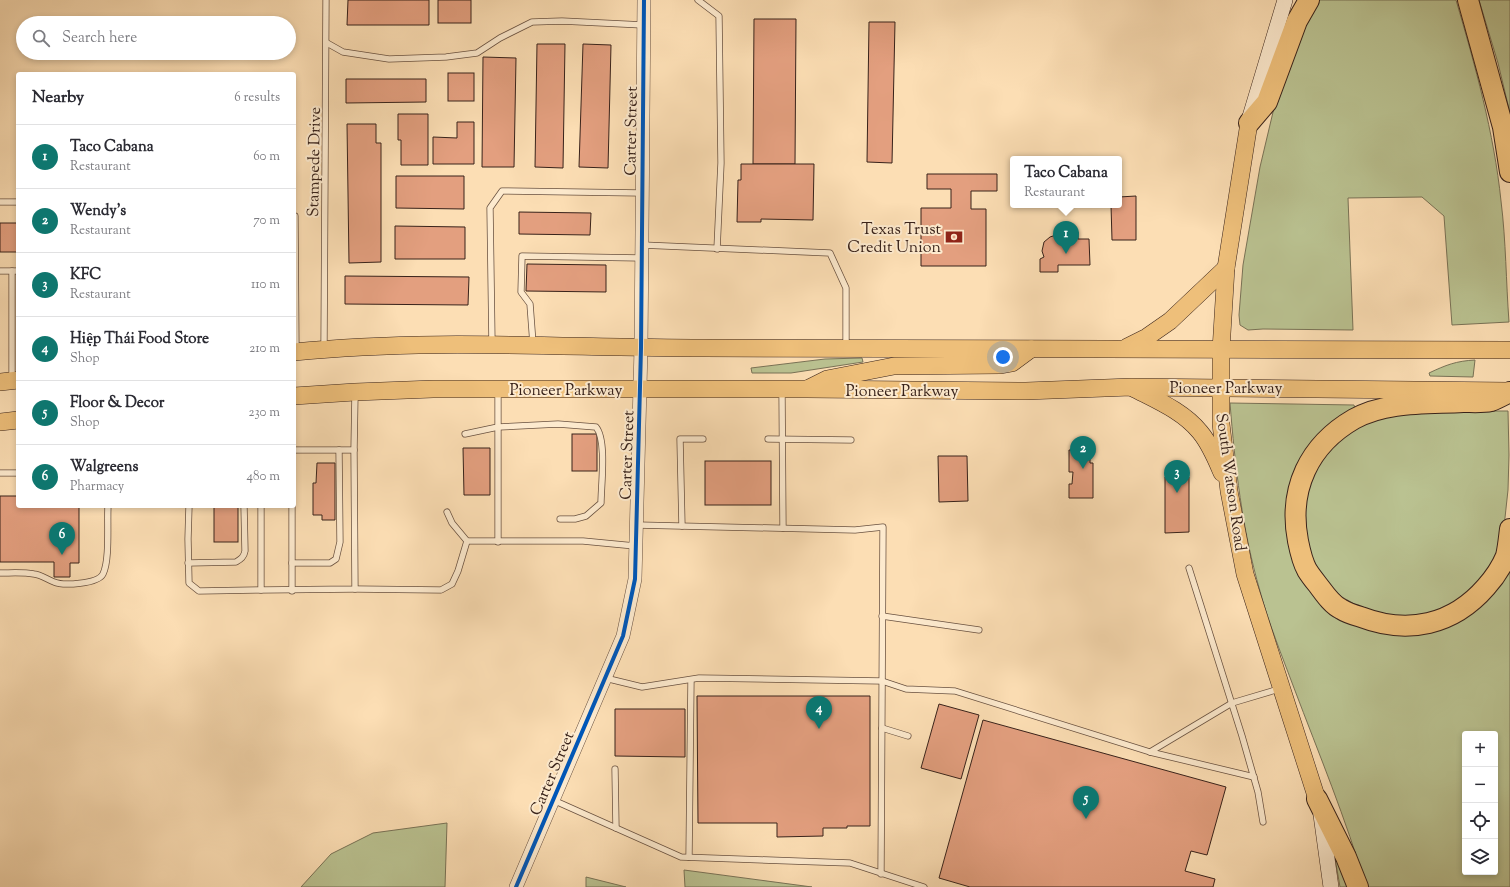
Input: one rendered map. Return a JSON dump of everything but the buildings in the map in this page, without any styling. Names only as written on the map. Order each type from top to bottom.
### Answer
[{"type":"highway","points":[[1249,123],[1267,102],[1297,21],[1309,0]]},
{"type":"highway","points":[[1468,0],[1503,127],[1510,172]]},
{"type":"highway","points":[[1510,391],[1490,401],[1408,405],[1378,409],[1355,419],[1332,435],[1318,448],[1303,474],[1298,487],[1295,507],[1296,529],[1302,559],[1307,571],[1327,596],[1340,609],[1376,623],[1409,627],[1432,622],[1454,614],[1468,605],[1481,593],[1496,576],[1506,555],[1510,529]]},
{"type":"highway","points":[[1317,799],[1346,857],[1358,887]]},
{"type":"main road","name":"South Watson Road","points":[[1285,0],[1249,123],[1226,268],[1221,350],[1221,424],[1230,491],[1245,574],[1317,799],[1331,887]]},
{"type":"main road","points":[[1122,349],[1147,337],[1170,321],[1226,268]]},
{"type":"main road","points":[[296,352],[324,349],[433,345],[641,348],[1031,350],[1510,350]]},
{"type":"main road","points":[[807,389],[827,379],[894,366],[1001,365],[1012,363],[1031,350]]},
{"type":"main road","points":[[1131,387],[1184,417],[1200,431],[1210,447],[1230,491]]},
{"type":"main road","name":"Pioneer Parkway","points":[[296,396],[433,389],[807,389],[1026,391],[1131,387],[1221,387],[1510,391]]},
{"type":"main road","points":[[0,422],[16,420]]},
{"type":"street","name":"Carter Street","points":[[516,887],[623,636],[635,579],[641,348],[641,193],[644,0]]},
{"type":"lane","name":"Stampede Drive","points":[[324,349],[327,43],[326,0]]},
{"type":"lane","points":[[698,0],[718,16],[721,163],[717,249]]},
{"type":"lane","points":[[327,43],[343,52],[390,59],[446,57],[477,53],[500,38],[532,22],[562,21],[644,25]]},
{"type":"lane","points":[[492,345],[490,208],[502,191],[641,193]]},
{"type":"lane","points":[[0,202],[16,202]]},
{"type":"lane","points":[[533,346],[530,304],[521,292],[522,256],[717,249],[830,252],[846,288],[846,348]]},
{"type":"lane","points":[[0,272],[15,271],[10,381]]},
{"type":"lane","points":[[498,389],[498,542]]},
{"type":"lane","points":[[782,389],[783,528]]},
{"type":"lane","points":[[355,392],[355,589]]},
{"type":"lane","points":[[464,434],[498,427],[558,424],[596,427],[600,432],[603,453],[600,503],[586,516],[575,519],[560,519]]},
{"type":"lane","points":[[682,526],[680,439],[703,439]]},
{"type":"lane","points":[[768,439],[851,440]]},
{"type":"lane","points":[[296,450],[354,450]]},
{"type":"lane","points":[[292,563],[330,562],[336,558],[340,542],[339,450]]},
{"type":"lane","points":[[0,474],[16,473]]},
{"type":"lane","points":[[0,573],[41,575],[54,583],[78,584],[98,579],[103,574],[107,561],[108,508]]},
{"type":"lane","points":[[189,508],[189,583],[199,591],[355,589],[441,590],[452,584],[458,571],[467,541]]},
{"type":"lane","points":[[188,563],[236,562],[241,559],[245,550],[244,508]]},
{"type":"lane","points":[[261,508],[261,590]]},
{"type":"lane","points":[[292,508],[292,591]]},
{"type":"lane","points":[[447,512],[452,523],[467,541],[583,541],[636,546]]},
{"type":"lane","points":[[636,525],[863,530],[883,527],[881,874]]},
{"type":"lane","points":[[1189,568],[1254,777],[1263,822]]},
{"type":"lane","points":[[882,616],[979,630]]},
{"type":"lane","points":[[605,678],[642,687],[699,678],[882,681],[906,689],[955,691],[1150,752],[1254,777]]},
{"type":"lane","points":[[689,857],[691,680]]},
{"type":"lane","points":[[1150,752],[1232,703],[1282,688]]},
{"type":"lane","points":[[882,728],[908,736]]},
{"type":"lane","points":[[615,769],[616,828]]},
{"type":"lane","points":[[553,800],[681,857],[850,863],[924,887]]},
{"type":"green space","points":[[1316,0],[1456,0],[1477,74],[1494,150],[1503,216],[1509,322],[1452,325],[1444,216],[1422,197],[1348,198],[1353,330],[1248,330],[1240,325],[1239,315],[1243,265],[1260,167],[1278,91]]},
{"type":"green space","points":[[1479,0],[1510,0],[1510,113],[1498,63]]},
{"type":"green space","points":[[862,358],[863,362],[791,373],[752,373],[751,368],[825,359]]},
{"type":"green space","points":[[1475,360],[1473,377],[1430,376],[1429,373],[1451,364]]},
{"type":"green space","points":[[1230,403],[1354,405],[1355,409],[1311,444],[1303,454],[1293,476],[1287,496],[1286,520],[1327,604],[1436,626],[1510,564],[1510,887],[1366,887],[1341,812],[1280,652],[1264,603],[1248,544],[1237,474]]},
{"type":"green space","points":[[1508,411],[1508,490],[1504,527],[1495,557],[1483,578],[1460,601],[1439,611],[1416,616],[1402,617],[1365,610],[1342,597],[1329,586],[1307,553],[1304,488],[1331,441],[1355,425],[1396,413]]},
{"type":"green space","points":[[447,823],[445,887],[301,887],[331,854],[373,833]]},
{"type":"green space","points":[[1333,846],[1351,887],[1340,887]]},
{"type":"green space","points":[[684,870],[812,887],[685,887]]},
{"type":"green space","points":[[586,877],[626,887],[586,887]]},
{"type":"cycle path","points":[[516,887],[623,636],[635,579],[641,348],[644,0]]},
{"type":"place","name":"Texas Trust Credit Union","points":[[954,237]]},
{"type":"place","name":"Taco Cabana","points":[[1066,254]]},
{"type":"place","name":"Wendy's","points":[[1083,469]]},
{"type":"place","name":"KFC","points":[[1177,493]]},
{"type":"place","name":"Walgreens","points":[[62,555]]},
{"type":"place","name":"Hiệp Thái Food Store","points":[[819,729]]},
{"type":"place","name":"Floor & Decor","points":[[1086,819]]}]
